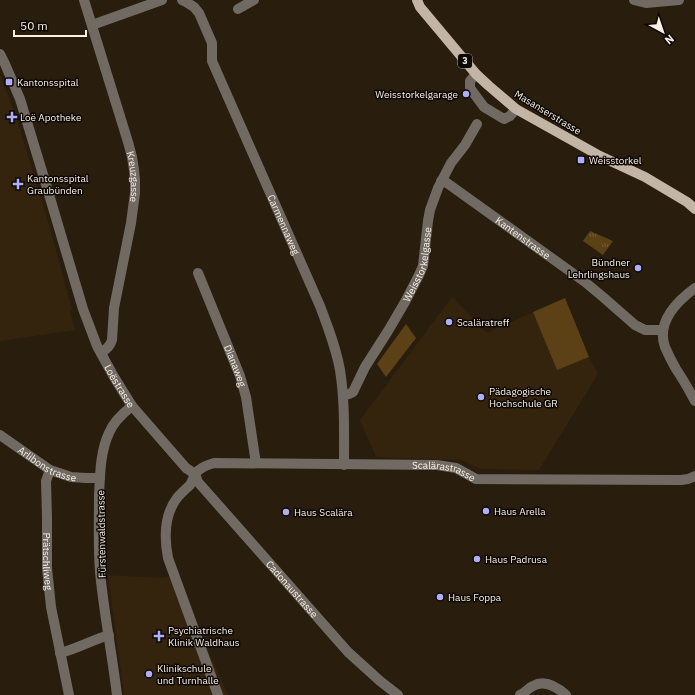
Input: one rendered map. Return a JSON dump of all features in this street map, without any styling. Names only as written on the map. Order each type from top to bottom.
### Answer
[{"type":"main road","name":"Masanserstrasse","points":[[417,0],[420,7],[476,74],[516,109],[600,156],[662,186],[695,209]]},
{"type":"street","name":"Kreuzgasse","points":[[84,0],[132,157],[135,180],[135,193],[131,223],[114,308],[112,340],[108,348],[101,353]]},
{"type":"street","points":[[92,25],[162,0]]},
{"type":"street","name":"Carmennaweg","points":[[182,0],[194,7],[199,13],[212,43],[212,61],[320,306],[333,340],[340,368],[343,396],[344,465]]},
{"type":"street","points":[[238,9],[254,0]]},
{"type":"street","points":[[634,0],[646,3],[679,0]]},
{"type":"street","name":"Loëstrasse","points":[[0,54],[20,99],[92,335],[114,377],[132,406],[186,468],[195,474]]},
{"type":"street","points":[[476,74],[470,81],[470,88],[484,107],[504,119],[510,116],[516,109]]},
{"type":"street","name":"Weisstorkelgasse","points":[[343,396],[353,392],[365,367],[405,302],[419,275],[422,266],[430,210],[441,181],[451,164],[466,145],[477,124]]},
{"type":"street","name":"Kantenstrasse","points":[[441,181],[447,183],[585,282],[635,325],[645,330],[663,330]]},
{"type":"street","name":"Dianaweg","points":[[198,273],[240,376],[246,397],[256,463]]},
{"type":"street","points":[[695,288],[672,309],[667,316],[663,330],[664,346],[695,401]]},
{"type":"street","name":"Fürstenwaldstrasse","points":[[117,695],[100,571],[98,527],[100,478],[102,460],[108,434],[119,418],[132,406]]},
{"type":"street","name":"Arlibonstrasse","points":[[0,434],[50,470],[71,477],[100,478]]},
{"type":"street","name":"Scalärastrasse","points":[[195,474],[214,463],[256,463],[437,466],[456,468],[476,478],[681,480],[695,476]]},
{"type":"street","name":"Prätschliweg","points":[[50,470],[46,481],[48,517],[47,568],[51,607],[69,695]]},
{"type":"street","points":[[195,474],[192,483],[176,499],[169,511],[165,530],[166,545],[168,558],[218,695]]},
{"type":"street","name":"Cadonaustrasse","points":[[195,474],[198,482],[348,652],[374,676],[398,695]]},
{"type":"street","points":[[60,653],[109,635]]},
{"type":"street","points":[[520,695],[540,684],[549,684],[558,687],[566,695]]},
{"type":"shaded area","name":"Kantonsspital Graubünden","points":[[0,75],[17,120],[48,221],[72,309],[70,311],[75,330],[0,341]]},
{"type":"shaded area","name":"Pädagogische Hochschule GR","points":[[452,297],[487,333],[565,298],[589,357],[598,374],[539,470],[480,469],[461,460],[376,457],[360,420]]},
{"type":"shaded area","name":"Psychiatrische Klinik Waldhaus","points":[[108,575],[160,578],[175,576],[228,695],[124,695]]},
{"type":"green space","points":[[590,231],[613,241],[603,255],[583,241]]},
{"type":"green space","points":[[565,298],[589,357],[557,370],[533,312]]},
{"type":"green space","points":[[406,324],[416,338],[386,377],[377,364]]},
{"type":"place","name":"Kantonsspital","points":[[9,82]]},
{"type":"place","name":"Weisstorkelgarage","points":[[466,94]]},
{"type":"place","name":"Loë Apotheke","points":[[12,117]]},
{"type":"place","name":"Weisstorkel","points":[[581,160]]},
{"type":"place","name":"Kantonsspital Graubünden","points":[[18,184]]},
{"type":"place","name":"Bündner Lehrlingshaus","points":[[638,268]]},
{"type":"place","name":"Scaläratreff","points":[[449,322]]},
{"type":"place","name":"Pädagogische Hochschule GR","points":[[481,397]]},
{"type":"place","name":"Haus Arella","points":[[486,511]]},
{"type":"place","name":"Haus Scalära","points":[[286,512]]},
{"type":"place","name":"Haus Padrusa","points":[[477,559]]},
{"type":"place","name":"Haus Foppa","points":[[440,597]]},
{"type":"place","name":"Psychiatrische Klinik Waldhaus","points":[[159,636]]},
{"type":"place","name":"Klinikschule und Turnhalle","points":[[149,674]]}]
